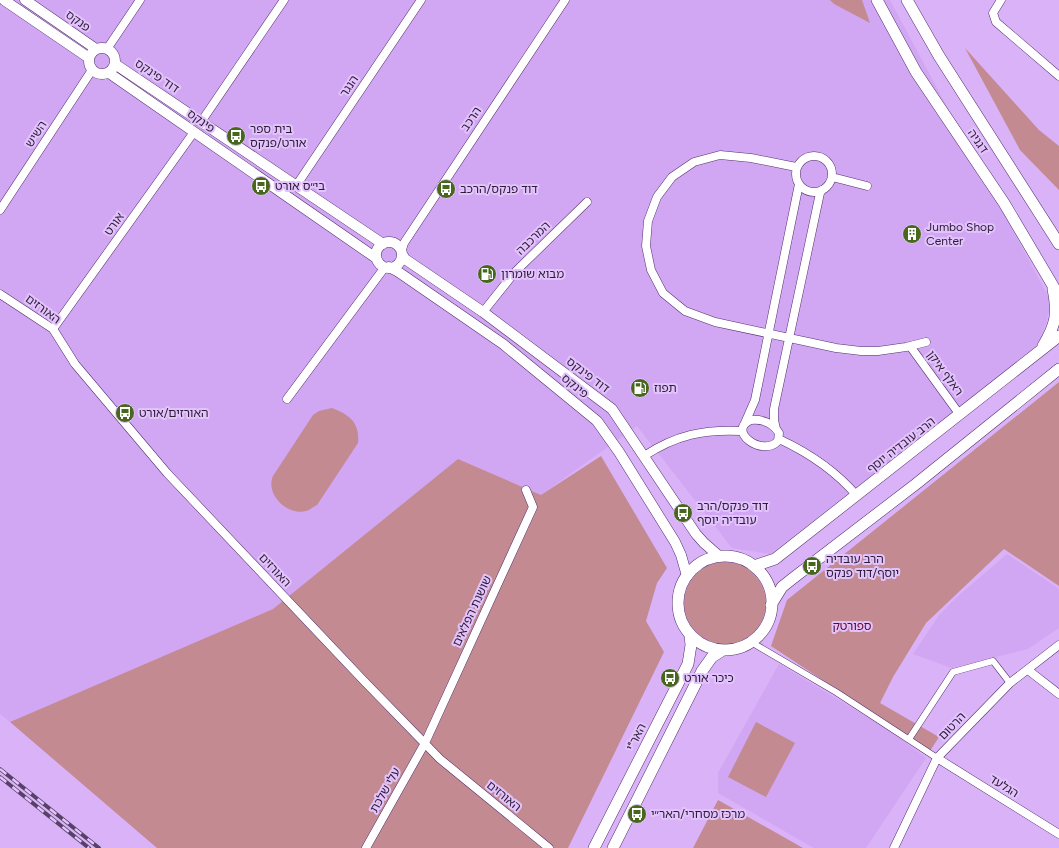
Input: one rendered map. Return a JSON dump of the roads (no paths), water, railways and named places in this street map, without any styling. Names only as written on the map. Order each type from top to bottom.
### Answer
[{"type":"main road","name":"דגניה","points":[[877,0],[916,72],[1004,203],[1059,296]]},
{"type":"main road","name":"דגניה","points":[[907,0],[939,56],[1059,244]]},
{"type":"main road","points":[[1040,352],[1053,328],[1056,315],[1052,284]]},
{"type":"main road","name":"הרב עובדיה יוסף","points":[[754,566],[775,559],[1059,336]]},
{"type":"main road","points":[[771,605],[782,588],[792,579],[904,494],[1059,369]]},
{"type":"main road","points":[[719,556],[741,559],[754,566],[767,583],[771,597],[769,618],[761,632],[751,642],[738,648],[723,650],[702,644],[690,635],[682,622],[678,609],[679,594],[687,576],[705,560],[719,556]]},
{"type":"main road","name":"האר\"י","points":[[594,848],[688,664],[691,645],[690,635]]},
{"type":"main road","points":[[613,848],[702,670],[712,657],[723,650]]},
{"type":"street","name":"פנקס","points":[[25,0],[96,49]]},
{"type":"street","points":[[108,48],[140,0]]},
{"type":"street","points":[[201,122],[284,0]]},
{"type":"street","name":"הנגר","points":[[296,186],[421,0]]},
{"type":"street","name":"הרכב","points":[[401,254],[404,243],[565,0]]},
{"type":"street","points":[[1001,0],[993,13],[996,22],[1059,76]]},
{"type":"street","points":[[2,1],[89,58]]},
{"type":"street","points":[[108,48],[114,55],[115,64],[109,73],[100,75],[92,70],[88,63],[89,58],[92,52],[96,49],[108,48]]},
{"type":"street","name":"דוד פינקס","points":[[115,64],[383,244]]},
{"type":"street","name":"השיש","points":[[0,210],[92,70]]},
{"type":"street","name":"פינקס","points":[[109,73],[376,258]]},
{"type":"street","name":"אורט","points":[[53,329],[194,132]]},
{"type":"street","points":[[796,167],[751,158],[720,155],[694,162],[672,177],[657,197],[648,221],[646,246],[651,270],[664,293],[685,311],[715,322],[836,348],[861,351],[887,350],[926,342]]},
{"type":"street","points":[[779,440],[771,446],[760,446],[749,441],[744,435],[743,428],[755,400],[799,187],[798,184],[796,176],[796,167],[799,162],[806,157],[817,155],[829,163],[832,171],[832,177],[828,185],[822,190],[816,192],[808,191],[798,184]]},
{"type":"street","points":[[832,177],[867,186]]},
{"type":"street","points":[[779,440],[779,435],[774,420],[774,410],[820,193],[822,190]]},
{"type":"street","name":"המרכבה","points":[[483,312],[515,272],[587,202]]},
{"type":"street","points":[[386,242],[394,243],[399,247],[401,254],[400,261],[397,265],[387,267],[381,265],[376,258],[377,250],[386,242]]},
{"type":"street","name":"דוד פינקס","points":[[401,254],[405,259],[483,312],[612,409],[696,534],[719,556]]},
{"type":"street","points":[[287,399],[387,267]]},
{"type":"street","name":"פינקס","points":[[387,267],[397,271],[503,344],[597,421],[619,452],[675,542],[681,555],[687,576]]},
{"type":"street","name":"האורזים","points":[[0,294],[53,329],[75,364],[167,473],[440,759],[550,848]]},
{"type":"street","name":"ראלף איקן","points":[[910,346],[960,415]]},
{"type":"street","points":[[644,456],[671,441],[689,435],[743,428],[751,420],[759,420],[770,424],[776,429]]},
{"type":"street","points":[[779,440],[798,448],[816,459],[832,471],[857,496]]},
{"type":"street","name":"שושנת הפלאים","points":[[425,743],[533,507],[526,490]]},
{"type":"street","points":[[751,642],[836,692],[937,758]]},
{"type":"street","name":"הרטום","points":[[894,848],[937,758],[1010,683],[1059,645]]},
{"type":"street","points":[[909,739],[953,672],[993,661],[1010,683]]},
{"type":"street","points":[[1028,670],[1059,694]]},
{"type":"street","name":"עלי שלכת","points":[[366,848],[425,743]]},
{"type":"street","name":"הגלעד","points":[[937,758],[1059,834]]},
{"type":"railway","points":[[0,769],[99,848]]},
{"type":"railway","points":[[0,777],[89,848]]},
{"type":"place","name":"בית ספר אורט/פנקס","points":[[236,136]]},
{"type":"place","name":"בי״ס אורט","points":[[261,186]]},
{"type":"place","name":"דוד פנקס/הרכב","points":[[446,189]]},
{"type":"place","name":"Jumbo Shop Center","points":[[912,234]]},
{"type":"place","name":"מבוא שומרון","points":[[487,274]]},
{"type":"place","name":"תפוז","points":[[640,388]]},
{"type":"place","name":"האורזים/אורט","points":[[125,413]]},
{"type":"place","name":"דוד פנקס/הרב עובדיה יוסף","points":[[683,513]]},
{"type":"place","name":"הרב עובדיה יוסף/דוד פנקס","points":[[812,566]]},
{"type":"place","name":"כיכר אורט","points":[[670,678]]},
{"type":"place","name":"מרכז מסחרי/האר״י","points":[[637,814]]},
{"type":"park label","name":"ספורטק","points":[[852,626]]}]
